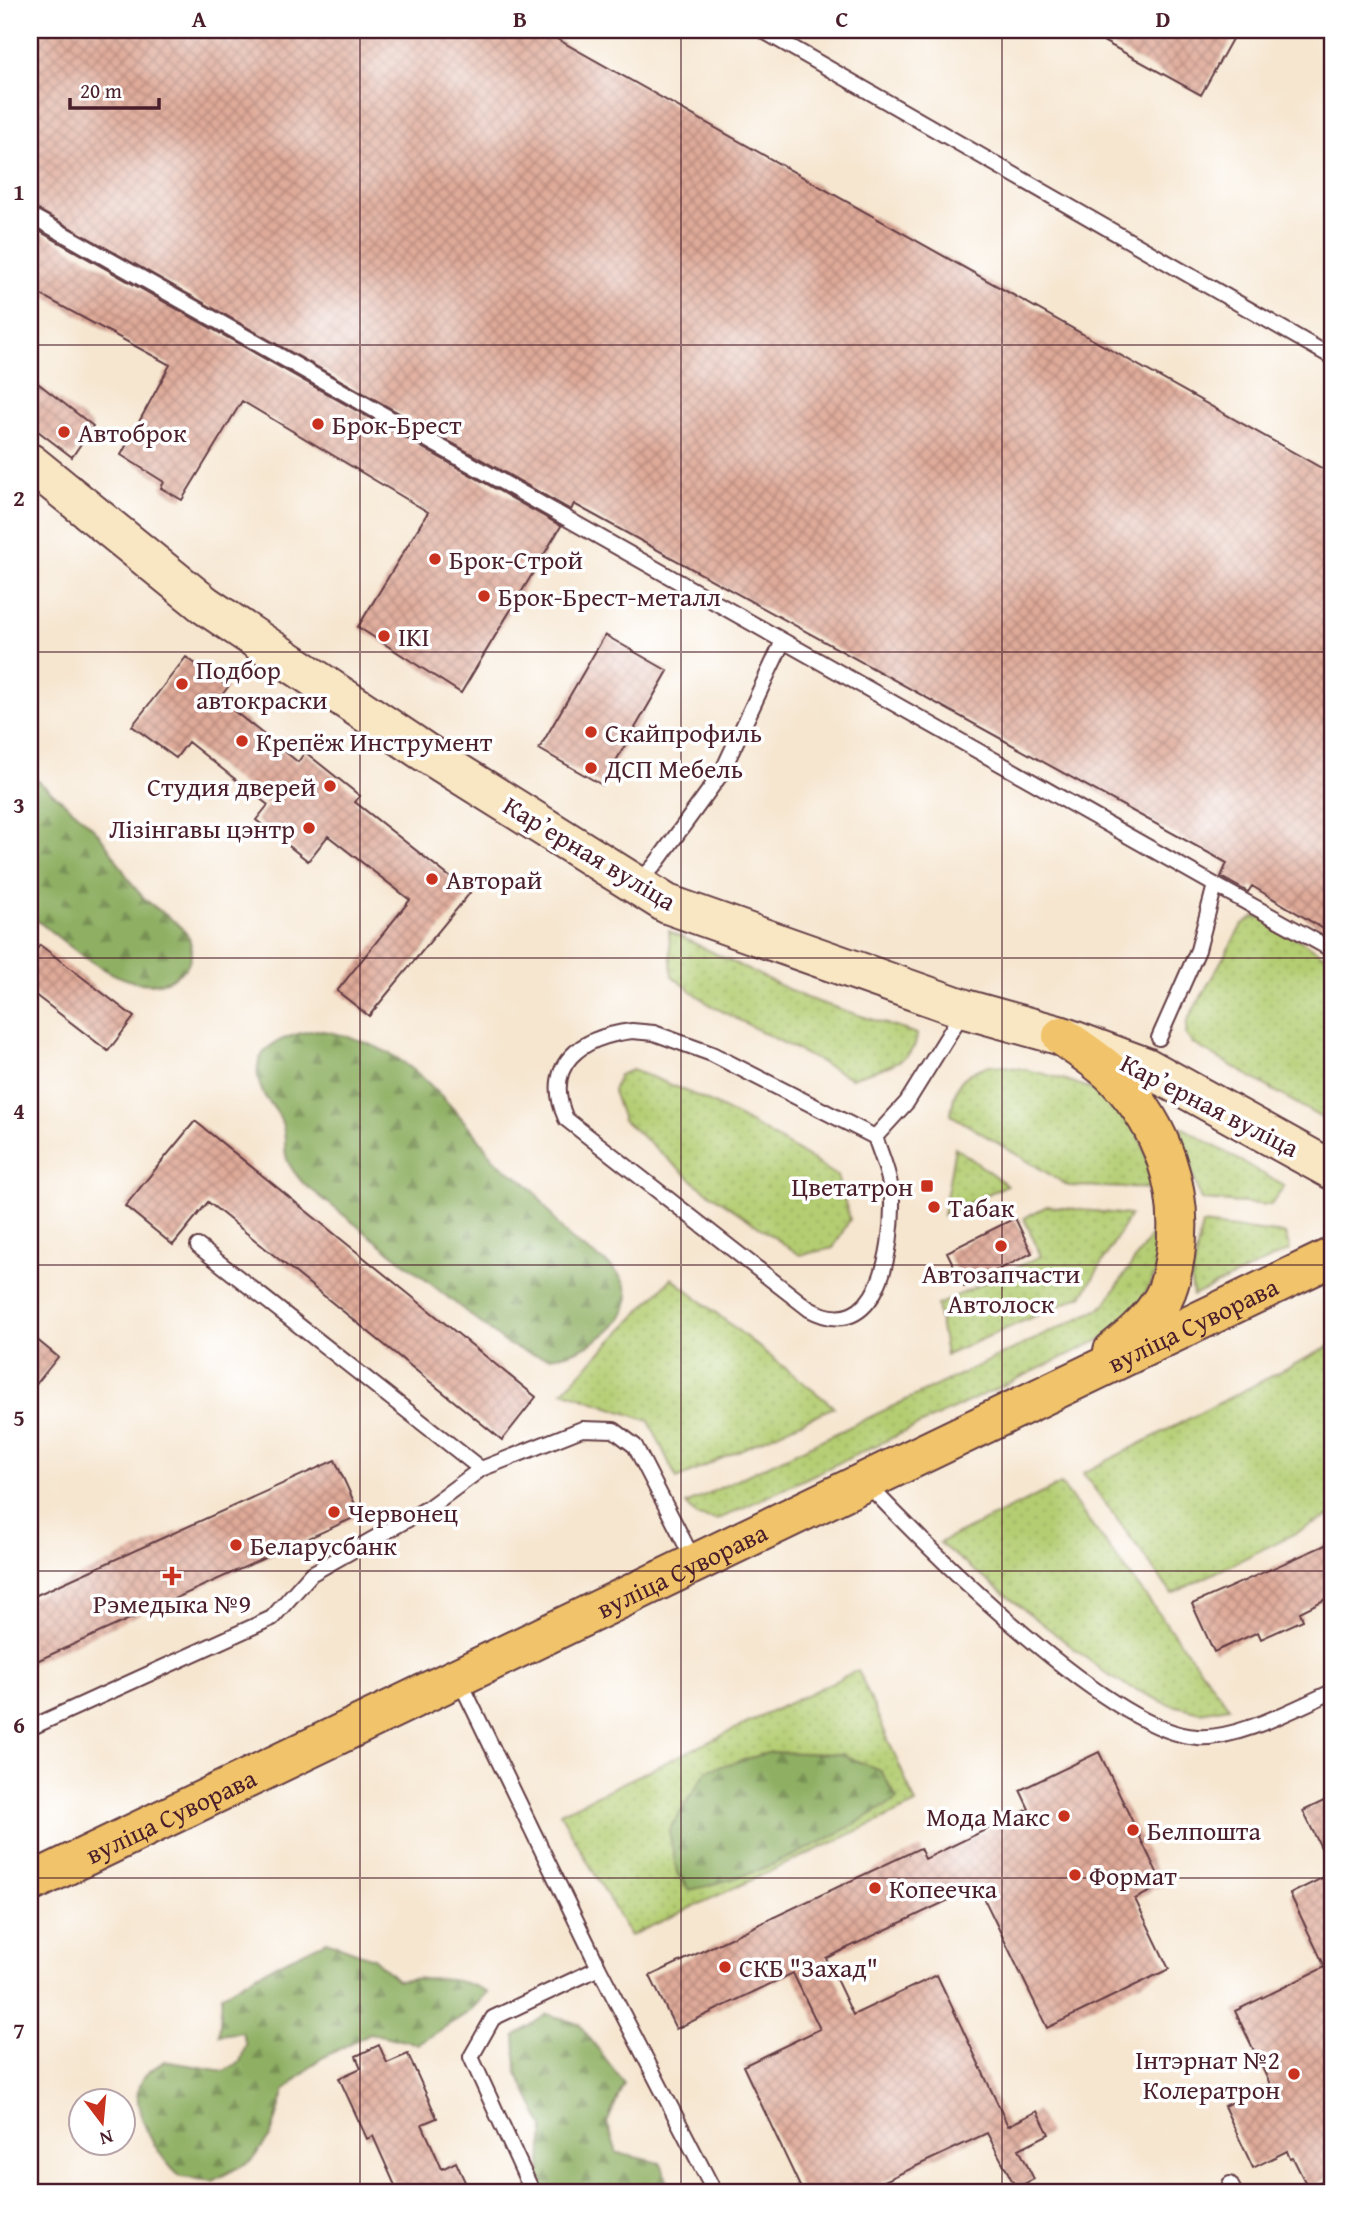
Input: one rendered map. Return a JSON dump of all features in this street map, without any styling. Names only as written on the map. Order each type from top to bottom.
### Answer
[{"type":"main road","points":[[1062,1036],[1116,1077],[1141,1108],[1158,1136],[1179,1210],[1171,1278],[1160,1305],[1138,1330],[1111,1353],[1062,1387]]},
{"type":"main road","name":"вуліца Суворава","points":[[30,1883],[1332,1257]]},
{"type":"street","name":"Карʼерная вуліца","points":[[30,463],[205,605],[316,681],[667,904],[965,1009],[1062,1036],[1146,1067],[1332,1170]]},
{"type":"lane","points":[[764,30],[1332,357]]},
{"type":"lane","points":[[30,215],[1332,950]]},
{"type":"lane","points":[[636,885],[662,856],[720,774],[783,641]]},
{"type":"lane","points":[[1159,1038],[1198,950],[1215,885]]},
{"type":"lane","points":[[875,1137],[907,1102],[965,1009]]},
{"type":"lane","points":[[611,1033],[654,1033],[712,1054],[875,1137],[892,1198],[879,1288],[871,1300],[848,1315],[820,1315],[578,1132],[566,1119],[558,1101],[557,1084],[573,1054],[591,1041],[611,1033]]},
{"type":"lane","points":[[198,1246],[481,1469]]},
{"type":"lane","points":[[30,1728],[272,1618],[311,1574],[428,1507],[481,1469],[582,1429],[614,1430],[635,1446],[695,1563]]},
{"type":"lane","points":[[866,1483],[975,1591],[1084,1682],[1161,1730],[1198,1738],[1252,1728],[1332,1692]]},
{"type":"lane","points":[[458,1677],[599,1968],[715,2193]]},
{"type":"lane","points":[[533,2193],[471,2057],[493,2018],[599,1968]]},
{"type":"green space","points":[[30,774],[95,830],[141,895],[186,933],[191,950],[186,967],[168,980],[148,984],[127,979],[105,970],[83,956],[30,915]]},
{"type":"green space","points":[[1255,917],[1263,918],[1332,960],[1332,1124],[1192,1043],[1186,1035],[1187,1021],[1242,925]]},
{"type":"green space","points":[[669,931],[806,998],[917,1034],[915,1044],[910,1052],[893,1064],[851,1078],[710,1005],[672,976]]},
{"type":"green space","points":[[317,1030],[367,1043],[387,1052],[422,1077],[472,1130],[495,1160],[535,1192],[568,1236],[619,1275],[628,1296],[619,1321],[608,1332],[582,1348],[550,1357],[525,1352],[507,1344],[303,1183],[286,1157],[281,1120],[263,1093],[258,1078],[258,1065],[269,1047],[279,1041]]},
{"type":"green space","points":[[990,1065],[1023,1069],[1063,1079],[1102,1094],[1117,1103],[1136,1128],[1158,1189],[1069,1186],[951,1115],[954,1096],[960,1082],[971,1073]]},
{"type":"green space","points":[[632,1070],[713,1103],[837,1176],[850,1219],[833,1248],[800,1255],[699,1186],[623,1120],[613,1091],[619,1075]]},
{"type":"green space","points":[[1182,1127],[1284,1186],[1271,1205],[1201,1200],[1181,1137]]},
{"type":"green space","points":[[955,1147],[1007,1185],[943,1215]]},
{"type":"green space","points":[[1047,1206],[1130,1215],[1083,1295],[946,1355],[937,1305],[1041,1256],[1024,1218]]},
{"type":"green space","points":[[1160,1222],[1169,1248],[1134,1315],[1100,1340],[717,1520],[697,1516],[686,1504],[1103,1307]]},
{"type":"green space","points":[[1202,1224],[1285,1234],[1290,1250],[1193,1296],[1191,1281]]},
{"type":"green space","points":[[672,1278],[834,1407],[677,1479],[649,1421],[563,1391]]},
{"type":"green space","points":[[1332,1345],[1332,1515],[1172,1594],[1083,1473]]},
{"type":"green space","points":[[1061,1484],[1229,1707],[1200,1712],[1165,1703],[1113,1679],[939,1543]]},
{"type":"green space","points":[[858,1670],[916,1804],[630,1936],[560,1813]]},
{"type":"green space","points":[[771,1752],[841,1754],[881,1771],[897,1799],[797,1854],[716,1884],[689,1890],[677,1873],[669,1830],[707,1770]]},
{"type":"green space","points":[[326,1941],[373,1958],[397,1980],[444,1979],[465,1983],[488,1992],[469,2012],[418,2044],[370,2033],[318,2060],[285,2090],[271,2135],[252,2160],[213,2181],[181,2177],[163,2158],[147,2131],[138,2103],[138,2090],[142,2079],[164,2061],[224,2071],[240,2062],[246,2044],[242,2032],[219,2035],[222,1995],[255,1975]]},
{"type":"green space","points":[[547,2014],[579,2024],[624,2083],[607,2123],[617,2153],[661,2163],[672,2193],[532,2193],[540,2174],[544,2127],[517,2073],[515,2036]]},
{"type":"building","points":[[30,30],[541,30],[1332,474],[1332,934],[1252,886],[1248,892],[1221,877],[1227,863],[574,504],[571,510],[30,205]]},
{"type":"building","points":[[1083,30],[1237,30],[1201,95]]},
{"type":"building","points":[[30,226],[561,526],[461,693],[358,627],[428,512],[242,401],[182,500],[161,488],[164,482],[121,455],[170,365],[30,289]]},
{"type":"building","points":[[30,377],[93,426],[72,457],[30,425]]},
{"type":"building","points":[[605,635],[668,671],[602,785],[539,749]]},
{"type":"building","points":[[186,657],[228,687],[219,699],[298,762],[305,752],[360,796],[355,802],[470,893],[369,1016],[337,991],[410,900],[328,836],[308,861],[256,820],[268,805],[188,742],[176,758],[132,726]]},
{"type":"building","points":[[40,945],[134,1017],[108,1051],[30,991],[30,959]]},
{"type":"building","points":[[195,1121],[536,1397],[502,1440],[208,1202],[173,1245],[125,1206]]},
{"type":"building","points":[[1015,1218],[1032,1253],[964,1287],[947,1252]]},
{"type":"building","points":[[30,1334],[58,1357],[30,1392]]},
{"type":"building","points":[[335,1460],[360,1515],[30,1664],[30,1598]]},
{"type":"building","points":[[1332,1542],[1332,1596],[1300,1612],[1303,1620],[1261,1639],[1258,1632],[1214,1652],[1192,1604]]},
{"type":"building","points":[[1099,1752],[1163,1885],[1135,1899],[1169,1969],[1047,2028],[978,1886],[826,1958],[853,2015],[937,1975],[1008,2126],[1037,2111],[1049,2134],[1019,2149],[1034,2179],[1016,2188],[987,2133],[859,2193],[803,2193],[743,2066],[820,2029],[793,1973],[676,2029],[650,1976],[920,1848],[925,1859],[1029,1809],[1020,1790]]},
{"type":"building","points":[[1332,1797],[1332,1870],[1303,1811]]},
{"type":"building","name":"Інтэрнат №2 Колератрон","points":[[1332,1873],[1332,2176],[1308,2188],[1287,2151],[1253,2168],[1224,2106],[1270,2084],[1235,2011],[1325,1967],[1290,1894]]},
{"type":"building","points":[[379,2045],[387,2063],[408,2054],[437,2118],[422,2124],[442,2169],[456,2162],[470,2193],[390,2193],[397,2190],[373,2136],[367,2139],[339,2078],[361,2068],[356,2056]]},
{"type":"place","name":"Брок-Брест","points":[[318,424]]},
{"type":"place","name":"Автоброк","points":[[64,432]]},
{"type":"place","name":"Брок-Строй","points":[[435,559]]},
{"type":"place","name":"Брок-Брест-металл","points":[[484,596]]},
{"type":"place","name":"IKI","points":[[384,636]]},
{"type":"place","name":"Подбор автокраски","points":[[182,684]]},
{"type":"place","name":"Скайпрофиль","points":[[591,732]]},
{"type":"place","name":"Крепёж Инструмент","points":[[242,741]]},
{"type":"place","name":"ДСП Мебель","points":[[591,768]]},
{"type":"place","name":"Студия дверей","points":[[330,786]]},
{"type":"place","name":"Лізінгавы цэнтр","points":[[309,828]]},
{"type":"place","name":"Авторай","points":[[432,879]]},
{"type":"place","name":"Цветатрон","points":[[927,1186]]},
{"type":"place","name":"Табак","points":[[934,1207]]},
{"type":"place","name":"Автозапчасти Автолоск","points":[[1001,1246]]},
{"type":"place","name":"Червонец","points":[[334,1512]]},
{"type":"place","name":"Беларусбанк","points":[[236,1545]]},
{"type":"place","name":"Рэмедыка №9","points":[[172,1576]]},
{"type":"place","name":"Мода Макс","points":[[1064,1816]]},
{"type":"place","name":"Белпошта","points":[[1133,1830]]},
{"type":"place","name":"Формат","points":[[1075,1875]]},
{"type":"place","name":"Копеечка","points":[[875,1888]]},
{"type":"place","name":"СКБ \"Захад\"","points":[[725,1967]]},
{"type":"place","name":"Інтэрнат №2 Колератрон","points":[[1294,2074]]}]
